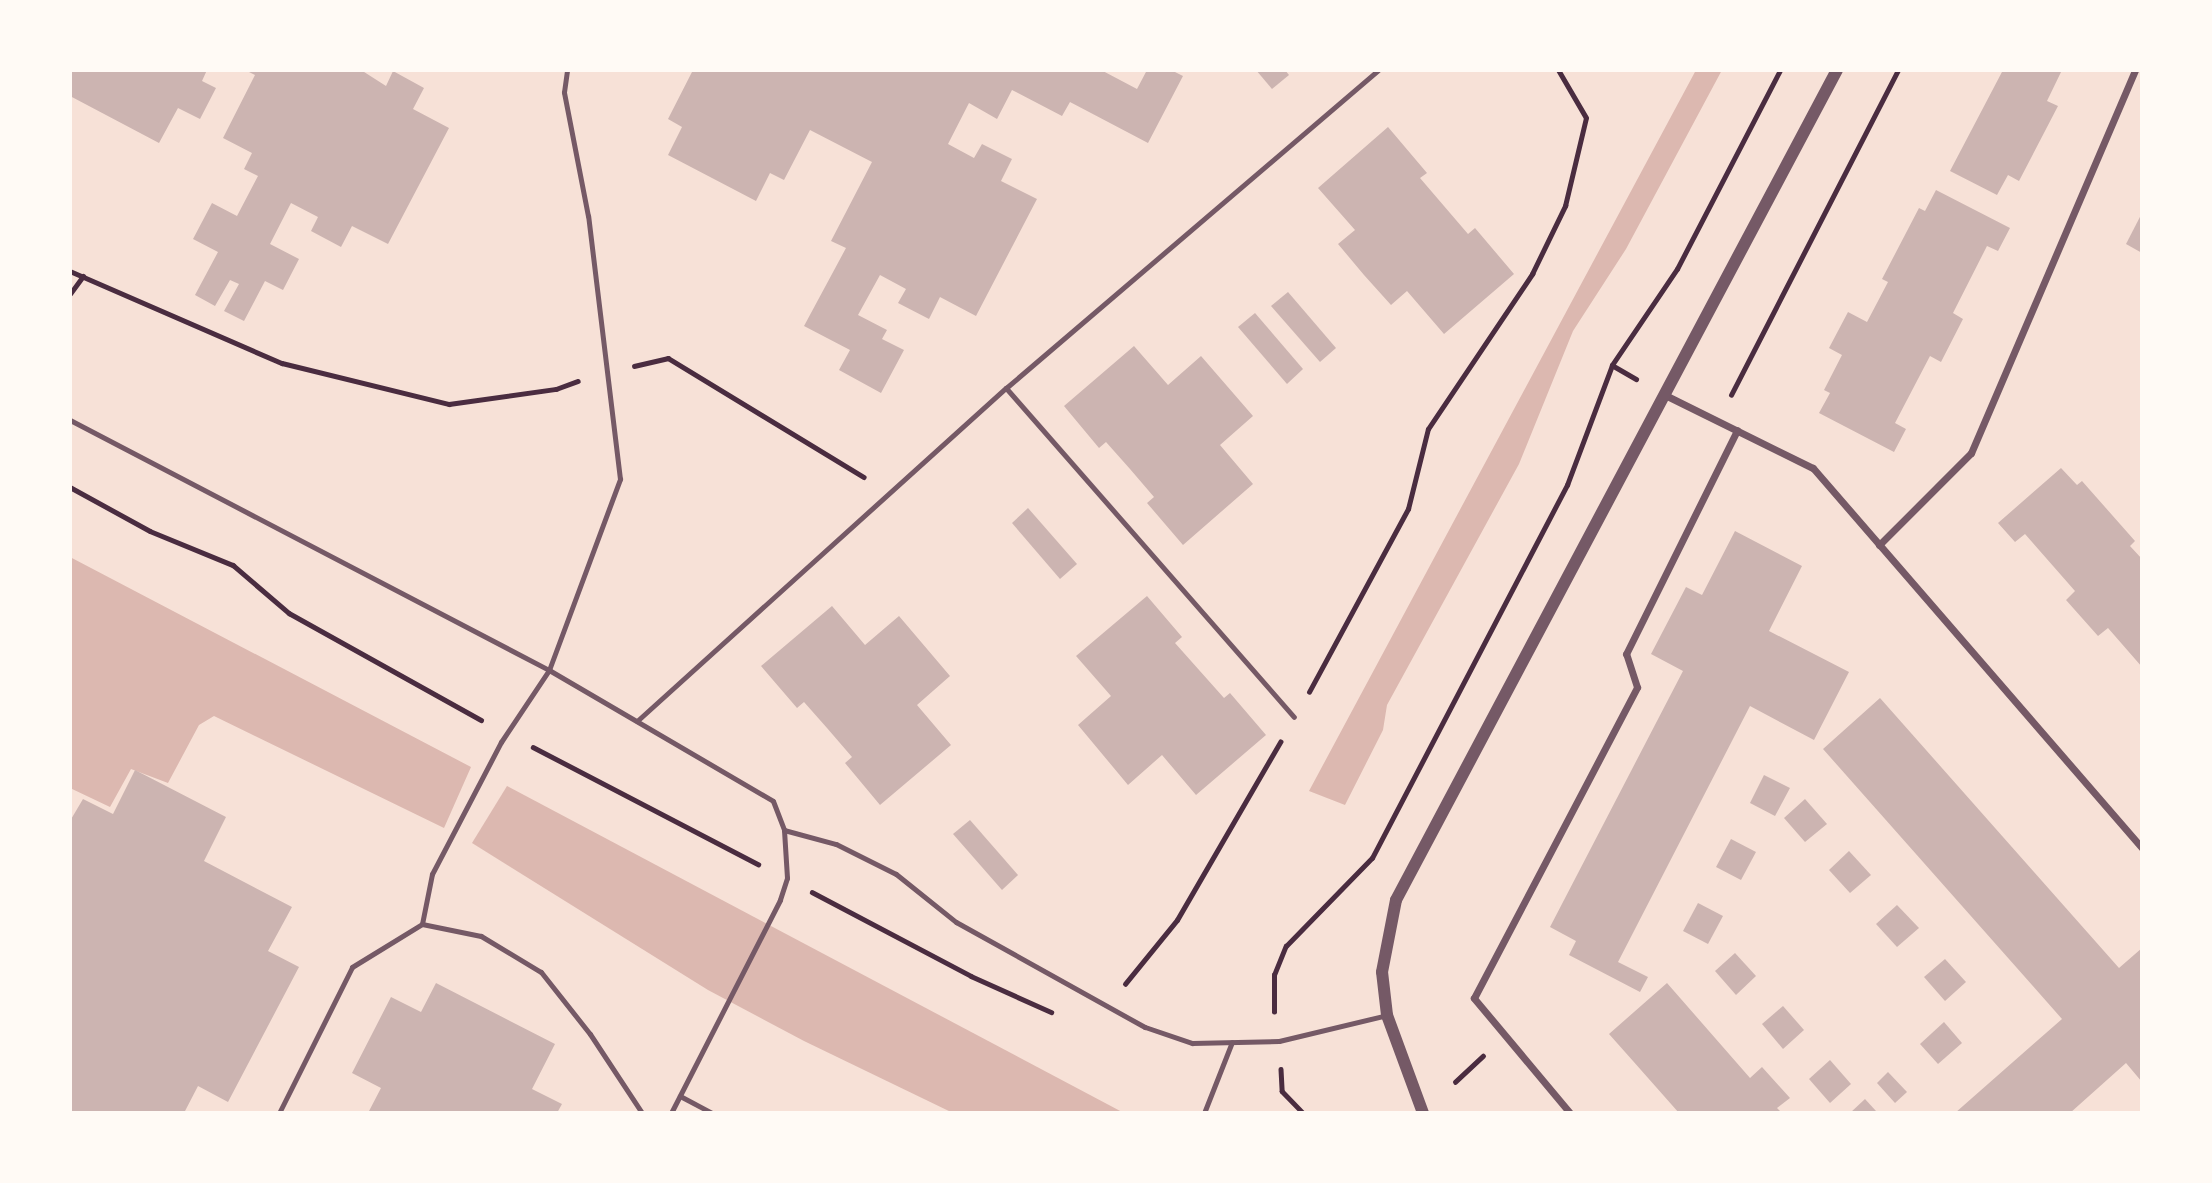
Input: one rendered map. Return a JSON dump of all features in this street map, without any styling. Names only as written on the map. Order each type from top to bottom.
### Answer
[{"type":"street","points":[[1423,1113],[1387,1015],[1382,972],[1395,900],[1662,394],[1837,70]]},
{"type":"street","points":[[1879,545],[1971,453],[2135,70]]},
{"type":"street","points":[[1662,394],[1813,468],[2142,848]]},
{"type":"street","points":[[1570,1113],[1474,999],[1637,687],[1626,654],[1737,430]]},
{"type":"lane","points":[[422,924],[432,874],[506,733],[549,670],[620,479],[588,216],[564,92],[567,70]]},
{"type":"lane","points":[[637,721],[1006,388],[1378,70]]},
{"type":"lane","points":[[1006,388],[1294,717]]},
{"type":"lane","points":[[70,420],[549,670],[773,801],[783,830],[787,878],[780,900],[720,1011],[671,1113]]},
{"type":"lane","points":[[783,830],[836,844],[897,874],[956,922],[1145,1027],[1192,1043],[1279,1041],[1387,1015]]},
{"type":"lane","points":[[279,1113],[352,967],[422,924],[481,936],[541,972],[590,1034],[642,1113]]},
{"type":"lane","points":[[1204,1113],[1232,1042]]},
{"type":"lane","points":[[680,1096],[712,1113]]},
{"type":"path","points":[[70,487],[150,531],[233,565],[289,613],[506,733],[971,976],[1069,1020],[1102,1003],[1135,976],[1177,920],[1294,717],[1408,509],[1428,429],[1532,274],[1565,206],[1586,118],[1558,70]]},
{"type":"path","points":[[1303,1113],[1282,1091],[1279,1041],[1272,1004],[1274,975],[1286,946],[1372,858],[1567,485],[1612,365],[1677,269],[1780,70]]},
{"type":"path","points":[[1718,421],[1898,70]]},
{"type":"path","points":[[70,271],[282,363],[449,404],[556,389],[606,372],[668,358],[890,493]]},
{"type":"path","points":[[70,293],[83,276]]},
{"type":"path","points":[[1455,1082],[1505,1037]]},
{"type":"shaded area","points":[[1696,70],[1722,70],[1626,249],[1573,331],[1519,464],[1387,705],[1383,730],[1345,805],[1309,791]]},
{"type":"shaded area","points":[[70,557],[471,767],[444,828],[214,716],[199,725],[168,783],[131,769],[110,807],[70,788]]},
{"type":"shaded area","points":[[507,786],[1124,1113],[953,1113],[804,1041],[708,990],[472,843]]},
{"type":"building","points":[[70,70],[207,70],[202,81],[216,88],[200,119],[178,108],[159,143],[70,96]]},
{"type":"building","points":[[245,70],[361,70],[386,86],[393,71],[424,88],[413,109],[449,128],[388,244],[352,226],[341,247],[311,231],[318,217],[291,203],[270,244],[299,259],[283,290],[265,281],[244,321],[224,311],[239,284],[230,280],[215,306],[195,295],[218,252],[193,239],[212,203],[237,216],[258,176],[244,169],[252,153],[223,138],[255,75]]},
{"type":"building","points":[[693,70],[1101,70],[1137,89],[1147,70],[1171,70],[1183,76],[1148,143],[1070,102],[1062,116],[1012,90],[997,119],[969,103],[948,144],[974,158],[982,144],[1012,159],[1001,181],[1037,199],[976,316],[940,297],[929,319],[898,303],[906,289],[880,275],[858,315],[887,330],[882,339],[904,350],[881,393],[839,370],[850,350],[804,326],[846,248],[831,241],[872,162],[810,130],[784,180],[770,173],[756,201],[668,155],[682,127],[668,119]]},
{"type":"building","points":[[1256,70],[1285,70],[1289,75],[1272,89]]},
{"type":"building","points":[[2003,70],[2062,70],[2047,101],[2058,106],[2019,181],[2008,175],[1997,195],[1950,171]]},
{"type":"building","points":[[1388,127],[1427,173],[1420,178],[1468,234],[1475,228],[1514,274],[1444,334],[1407,291],[1391,305],[1364,275],[1338,244],[1355,230],[1318,188]]},
{"type":"building","points":[[1936,190],[2010,228],[1998,251],[1987,246],[1953,313],[1963,319],[1941,362],[1930,356],[1895,423],[1906,429],[1894,452],[1819,413],[1830,393],[1824,390],[1842,355],[1829,348],[1848,312],[1867,322],[1888,282],[1882,279],[1919,208],[1925,211]]},
{"type":"building","points":[[2142,213],[2142,253],[2126,244]]},
{"type":"building","points":[[1288,292],[1336,348],[1320,362],[1271,306]]},
{"type":"building","points":[[1255,313],[1303,369],[1287,384],[1238,327]]},
{"type":"building","points":[[1134,346],[1168,385],[1201,356],[1253,416],[1220,445],[1253,484],[1183,545],[1147,503],[1154,497],[1106,442],[1099,448],[1064,406]]},
{"type":"building","points":[[2061,468],[2077,485],[2082,481],[2135,541],[2130,546],[2142,559],[2142,667],[2108,628],[2098,636],[2066,600],[2075,591],[2025,534],[2015,542],[1998,523]]},
{"type":"building","points":[[1028,508],[1077,564],[1060,579],[1012,523]]},
{"type":"building","points":[[1735,531],[1802,566],[1769,631],[1849,672],[1814,740],[1750,706],[1618,962],[1648,977],[1640,992],[1569,955],[1576,941],[1550,927],[1683,671],[1651,654],[1686,587],[1702,595]]},
{"type":"building","points":[[1147,596],[1182,637],[1175,643],[1224,698],[1230,693],[1266,735],[1196,795],[1162,755],[1128,785],[1078,725],[1111,696],[1076,656]]},
{"type":"building","points":[[832,606],[865,645],[899,616],[950,676],[917,705],[951,745],[880,805],[845,763],[852,757],[804,702],[797,708],[761,666]]},
{"type":"building","points":[[1880,698],[2119,968],[2142,948],[2142,1082],[2126,1063],[2070,1113],[1955,1113],[2062,1019],[1823,749]]},
{"type":"building","points":[[135,770],[226,817],[204,861],[292,907],[268,951],[299,967],[228,1102],[198,1086],[184,1113],[70,1113],[70,821],[83,799],[113,814]]},
{"type":"building","points":[[1764,775],[1790,788],[1775,816],[1750,803]]},
{"type":"building","points":[[1805,799],[1827,824],[1805,842],[1784,818]]},
{"type":"building","points":[[970,820],[1018,875],[1002,890],[953,834]]},
{"type":"building","points":[[1731,839],[1756,852],[1741,880],[1716,867]]},
{"type":"building","points":[[1849,851],[1871,875],[1850,893],[1829,870]]},
{"type":"building","points":[[1698,903],[1723,916],[1708,944],[1683,931]]},
{"type":"building","points":[[1897,905],[1919,928],[1897,947],[1876,924]]},
{"type":"building","points":[[1735,953],[1756,976],[1736,995],[1715,971]]},
{"type":"building","points":[[1945,959],[1966,982],[1945,1001],[1924,977]]},
{"type":"building","points":[[436,983],[555,1044],[532,1089],[562,1104],[557,1113],[368,1113],[381,1088],[352,1073],[391,997],[421,1012]]},
{"type":"building","points":[[1667,983],[1750,1078],[1762,1067],[1790,1098],[1777,1108],[1782,1113],[1679,1113],[1609,1034]]},
{"type":"building","points":[[1783,1006],[1804,1030],[1783,1049],[1762,1024]]},
{"type":"building","points":[[1944,1022],[1962,1043],[1938,1064],[1920,1044]]},
{"type":"building","points":[[1830,1060],[1851,1084],[1830,1103],[1809,1079]]},
{"type":"building","points":[[1888,1072],[1907,1092],[1895,1103],[1877,1083]]},
{"type":"building","points":[[1865,1099],[1876,1111],[1850,1113]]}]
